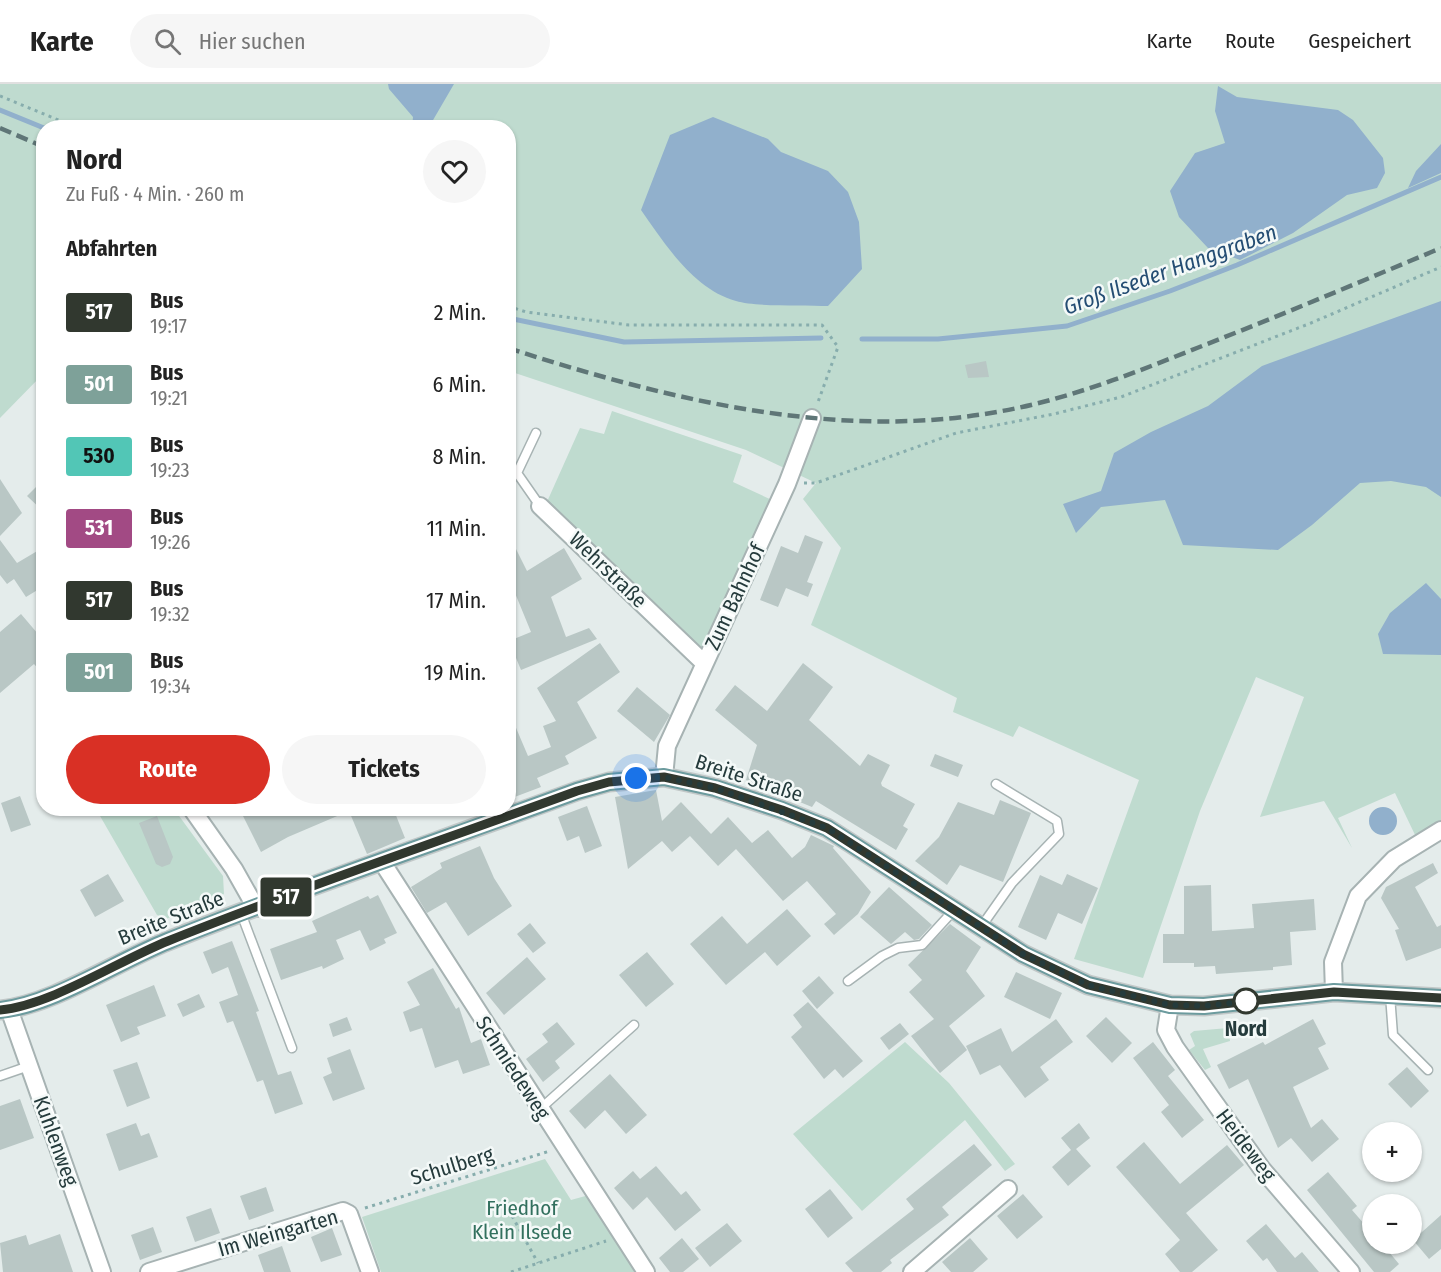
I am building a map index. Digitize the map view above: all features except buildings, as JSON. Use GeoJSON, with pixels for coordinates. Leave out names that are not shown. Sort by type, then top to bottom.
{"type":"FeatureCollection","features":[{"type":"Feature","properties":{"kind":"main road","name":"Breite Straße"},"geometry":{"type":"LineString","coordinates":[[516,813],[609,782],[664,777],[715,788],[827,828],[1023,954],[1088,985],[1170,1005],[1204,1006],[1334,992],[1441,998]]}},
{"type":"Feature","properties":{"kind":"main road","name":"Breite Straße"},"geometry":{"type":"LineString","coordinates":[[5,1010],[57,992],[165,942],[508,816]]}},
{"type":"Feature","properties":{"kind":"street","name":"Zum Bahnhof"},"geometry":{"type":"LineString","coordinates":[[664,777],[667,746],[787,483],[812,418]]}},
{"type":"Feature","properties":{"kind":"street","name":"Wehrstraße"},"geometry":{"type":"LineString","coordinates":[[540,506],[704,663]]}},
{"type":"Feature","properties":{"kind":"street"},"geometry":{"type":"LineString","coordinates":[[197,816],[234,869],[249,910]]}},
{"type":"Feature","properties":{"kind":"street"},"geometry":{"type":"LineString","coordinates":[[1334,992],[1333,962],[1358,896],[1394,860],[1441,830]]}},
{"type":"Feature","properties":{"kind":"street","name":"Schmiedeweg"},"geometry":{"type":"LineString","coordinates":[[382,862],[646,1272]]}},
{"type":"Feature","properties":{"kind":"street","name":"Heideweg"},"geometry":{"type":"LineString","coordinates":[[1170,1005],[1166,1030],[1175,1047],[1262,1169],[1351,1272]]}},
{"type":"Feature","properties":{"kind":"street","name":"Kuhlenweg"},"geometry":{"type":"LineString","coordinates":[[5,1010],[29,1066],[102,1272]]}},
{"type":"Feature","properties":{"kind":"street"},"geometry":{"type":"LineString","coordinates":[[912,1272],[1008,1189]]}},
{"type":"Feature","properties":{"kind":"street","name":"Im Weingarten"},"geometry":{"type":"LineString","coordinates":[[148,1272],[343,1210],[349,1214],[370,1272]]}},
{"type":"Feature","properties":{"kind":"lane","name":"Wehrstraße"},"geometry":{"type":"LineString","coordinates":[[516,470],[536,433]]}},
{"type":"Feature","properties":{"kind":"lane","name":"Wehrstraße"},"geometry":{"type":"LineString","coordinates":[[516,478],[540,506]]}},
{"type":"Feature","properties":{"kind":"lane"},"geometry":{"type":"LineString","coordinates":[[981,927],[1012,884],[1059,834],[1057,821],[996,784]]}},
{"type":"Feature","properties":{"kind":"lane"},"geometry":{"type":"LineString","coordinates":[[249,910],[292,1048]]}},
{"type":"Feature","properties":{"kind":"lane"},"geometry":{"type":"LineString","coordinates":[[849,981],[882,956],[898,948],[922,945],[954,910]]}},
{"type":"Feature","properties":{"kind":"lane"},"geometry":{"type":"LineString","coordinates":[[1390,996],[1393,1035],[1428,1070]]}},
{"type":"Feature","properties":{"kind":"lane"},"geometry":{"type":"LineString","coordinates":[[539,1109],[634,1025]]}},
{"type":"Feature","properties":{"kind":"lane"},"geometry":{"type":"LineString","coordinates":[[0,1076],[29,1066]]}},
{"type":"Feature","properties":{"kind":"path"},"geometry":{"type":"LineString","coordinates":[[0,96],[58,120]]}},
{"type":"Feature","properties":{"kind":"path"},"geometry":{"type":"LineString","coordinates":[[787,483],[816,483],[956,433],[1053,414],[1121,397],[1311,323],[1441,267]]}},
{"type":"Feature","properties":{"kind":"path"},"geometry":{"type":"LineString","coordinates":[[516,309],[526,312],[629,325],[822,325],[838,347],[812,418]]}},
{"type":"Feature","properties":{"kind":"path","name":"Schulberg"},"geometry":{"type":"LineString","coordinates":[[349,1214],[564,1147]]}},
{"type":"Feature","properties":{"kind":"path"},"geometry":{"type":"LineString","coordinates":[[512,1216],[538,1263]]}},
{"type":"Feature","properties":{"kind":"path"},"geometry":{"type":"LineString","coordinates":[[511,1272],[622,1235]]}},
{"type":"Feature","properties":{"kind":"green space"},"geometry":{"type":"Polygon","coordinates":[[[0,84],[1441,84],[1441,820],[1416,837],[1395,793],[1338,818],[1352,848],[1324,801],[1260,817],[1304,697],[1256,677],[1200,811],[1143,978],[1074,959],[1139,780],[1019,726],[1013,737],[953,712],[957,698],[811,625],[841,548],[803,499],[816,483],[746,450],[516,373],[516,120],[36,120],[36,381],[0,418],[0,84]]]}},
{"type":"Feature","properties":{"kind":"green space"},"geometry":{"type":"Polygon","coordinates":[[[612,411],[742,455],[733,482],[772,500],[703,649],[546,504],[580,428],[604,434],[612,411]]]}},
{"type":"Feature","properties":{"kind":"green space"},"geometry":{"type":"Polygon","coordinates":[[[100,816],[179,816],[223,876],[224,894],[166,919],[157,915],[100,816]]]}},
{"type":"Feature","properties":{"kind":"green space"},"geometry":{"type":"Polygon","coordinates":[[[1228,1028],[1230,1041],[1203,1049],[1211,1067],[1205,1070],[1189,1050],[1195,1046],[1190,1034],[1194,1031],[1228,1028]]]}},
{"type":"Feature","properties":{"kind":"green space"},"geometry":{"type":"Polygon","coordinates":[[[905,1042],[949,1083],[1015,1164],[1005,1171],[965,1120],[862,1211],[793,1134],[905,1042]]]}},
{"type":"Feature","properties":{"kind":"green space","name":"Friedhof Klein Ilsede"},"geometry":{"type":"Polygon","coordinates":[[[545,1159],[571,1200],[589,1195],[638,1272],[381,1272],[362,1217],[545,1159]]]}},
{"type":"Feature","properties":{"kind":"water"},"geometry":{"type":"Polygon","coordinates":[[[388,84],[454,84],[433,120],[413,120],[413,117],[389,89],[388,84]]]}},
{"type":"Feature","properties":{"kind":"water"},"geometry":{"type":"Polygon","coordinates":[[[1218,86],[1237,97],[1338,110],[1353,120],[1383,158],[1385,173],[1377,188],[1347,195],[1293,233],[1240,260],[1208,248],[1179,217],[1170,191],[1195,153],[1225,143],[1215,111],[1218,86]]]}},
{"type":"Feature","properties":{"kind":"water"},"geometry":{"type":"Polygon","coordinates":[[[713,117],[768,139],[781,152],[828,171],[848,192],[859,222],[862,269],[828,306],[744,303],[721,295],[693,276],[681,264],[641,210],[670,135],[713,117]]]}},
{"type":"Feature","properties":{"kind":"water"},"geometry":{"type":"Polygon","coordinates":[[[1441,144],[1441,173],[1408,188],[1416,171],[1441,144]]]}},
{"type":"Feature","properties":{"kind":"water"},"geometry":{"type":"Polygon","coordinates":[[[1441,301],[1441,497],[1426,487],[1391,481],[1360,483],[1312,525],[1278,550],[1183,545],[1165,500],[1101,507],[1076,533],[1063,504],[1101,491],[1114,453],[1151,432],[1208,406],[1262,366],[1441,301]]]}},
{"type":"Feature","properties":{"kind":"water"},"geometry":{"type":"Polygon","coordinates":[[[1426,583],[1441,599],[1441,655],[1383,654],[1378,634],[1390,613],[1426,583]]]}},
{"type":"Feature","properties":{"kind":"water"},"geometry":{"type":"Polygon","coordinates":[[[1383,807],[1393,811],[1397,821],[1393,831],[1383,835],[1373,831],[1369,821],[1373,811],[1383,807]]]}},
{"type":"Feature","properties":{"kind":"waterway","name":"Groß Ilseder Hanggraben"},"geometry":{"type":"LineString","coordinates":[[0,110],[36,125]]}},
{"type":"Feature","properties":{"kind":"waterway","name":"Groß Ilseder Hanggraben"},"geometry":{"type":"LineString","coordinates":[[862,339],[938,339],[1067,326],[1170,291],[1237,265],[1441,177]]}},
{"type":"Feature","properties":{"kind":"waterway","name":"Groß Ilseder Hanggraben"},"geometry":{"type":"LineString","coordinates":[[516,320],[624,342],[821,338]]}},
{"type":"Feature","properties":{"kind":"railway"},"geometry":{"type":"LineString","coordinates":[[0,128],[36,144]]}},
{"type":"Feature","properties":{"kind":"railway"},"geometry":{"type":"LineString","coordinates":[[516,351],[629,384],[690,399],[752,410],[815,418],[877,421],[940,419],[1027,406],[1101,384],[1258,324],[1441,248]]}},
{"type":"Feature","properties":{"kind":"bus line","name":"517"},"geometry":{"type":"LineString","coordinates":[[516,813],[609,782],[664,777],[687,780],[782,810],[827,828],[1023,954],[1088,985],[1170,1005],[1204,1006],[1334,992],[1441,998]]}},
{"type":"Feature","properties":{"kind":"bus line","name":"517"},"geometry":{"type":"LineString","coordinates":[[0,1010],[57,992],[165,942],[508,816]]}},
{"type":"Feature","properties":{"kind":"place","name":"Nord"},"geometry":{"type":"Point","coordinates":[1246,1001]}},
{"type":"Feature","properties":{"kind":"route"},"geometry":{"type":"LineString","coordinates":[[636,778],[664,777],[687,780],[782,810],[827,828],[1023,954],[1088,985],[1170,1005],[1204,1006],[1250,1001],[1246,1001]]}}]}
